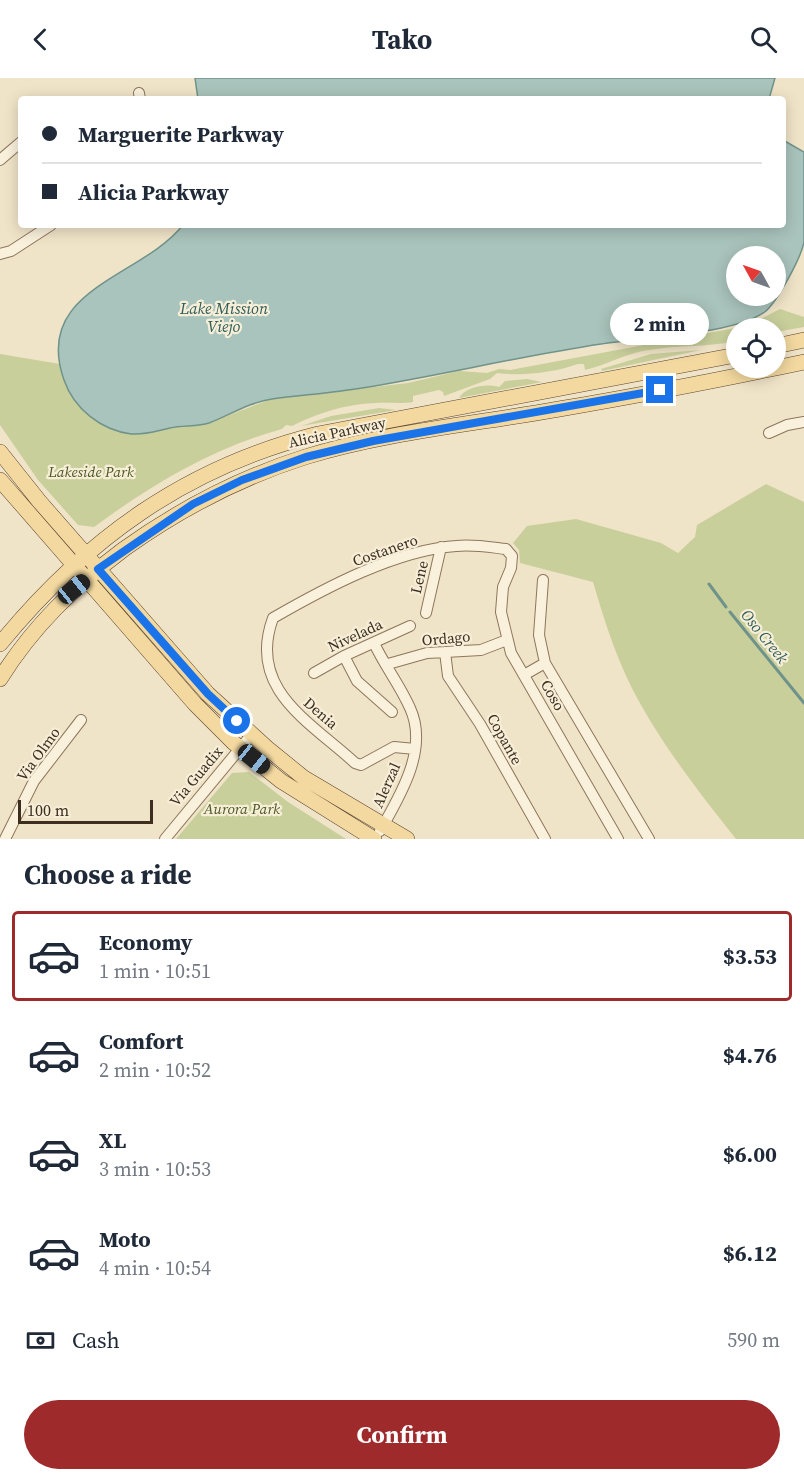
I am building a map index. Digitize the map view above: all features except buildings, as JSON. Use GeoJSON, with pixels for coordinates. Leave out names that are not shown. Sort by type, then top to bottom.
{"type":"FeatureCollection","features":[{"type":"Feature","properties":{"kind":"main road"},"geometry":{"type":"LineString","coordinates":[[786,344],[804,340]]}},
{"type":"Feature","properties":{"kind":"main road","name":"Alicia Parkway"},"geometry":{"type":"LineString","coordinates":[[0,644],[44,592],[123,524],[179,488],[240,459],[288,442],[726,357]]}},
{"type":"Feature","properties":{"kind":"main road","name":"Alicia Parkway"},"geometry":{"type":"LineString","coordinates":[[0,679],[37,627],[85,579],[193,504],[242,480],[306,457],[373,441],[580,406],[804,362]]}},
{"type":"Feature","properties":{"kind":"main road"},"geometry":{"type":"LineString","coordinates":[[0,452],[98,569],[208,694],[304,778],[378,835]]}},
{"type":"Feature","properties":{"kind":"main road"},"geometry":{"type":"LineString","coordinates":[[0,480],[195,704],[240,747],[281,781],[378,835],[406,839]]}},
{"type":"Feature","properties":{"kind":"street"},"geometry":{"type":"LineString","coordinates":[[0,160],[18,144]]}},
{"type":"Feature","properties":{"kind":"street"},"geometry":{"type":"LineString","coordinates":[[0,254],[11,251],[46,228]]}},
{"type":"Feature","properties":{"kind":"street"},"geometry":{"type":"LineString","coordinates":[[769,433],[787,425],[804,422]]}},
{"type":"Feature","properties":{"kind":"street","name":"Costanero"},"geometry":{"type":"LineString","coordinates":[[273,618],[330,585],[441,547],[469,545],[506,549],[512,556]]}},
{"type":"Feature","properties":{"kind":"street","name":"Lene"},"geometry":{"type":"LineString","coordinates":[[426,613],[441,547]]}},
{"type":"Feature","properties":{"kind":"street","name":"Coso"},"geometry":{"type":"LineString","coordinates":[[512,556],[511,568],[503,586],[501,612],[511,653],[618,839]]}},
{"type":"Feature","properties":{"kind":"street","name":"Coso"},"geometry":{"type":"LineString","coordinates":[[543,579],[539,635],[545,663],[649,839]]}},
{"type":"Feature","properties":{"kind":"street","name":"Denia"},"geometry":{"type":"LineString","coordinates":[[273,618],[267,634],[266,653],[270,678],[288,704],[355,763],[361,765],[394,747],[415,749]]}},
{"type":"Feature","properties":{"kind":"street","name":"Nivelada"},"geometry":{"type":"LineString","coordinates":[[314,673],[344,656],[410,626]]}},
{"type":"Feature","properties":{"kind":"street","name":"Ordago"},"geometry":{"type":"LineString","coordinates":[[388,664],[408,657],[481,650],[507,640]]}},
{"type":"Feature","properties":{"kind":"street","name":"Alerzal"},"geometry":{"type":"LineString","coordinates":[[374,642],[411,709],[415,749],[408,777],[378,835]]}},
{"type":"Feature","properties":{"kind":"street","name":"Copante"},"geometry":{"type":"LineString","coordinates":[[445,652],[448,676],[480,724],[545,839]]}},
{"type":"Feature","properties":{"kind":"street"},"geometry":{"type":"LineString","coordinates":[[344,656],[357,681],[392,712]]}},
{"type":"Feature","properties":{"kind":"street"},"geometry":{"type":"LineString","coordinates":[[524,675],[545,663]]}},
{"type":"Feature","properties":{"kind":"street","name":"Via Olmo"},"geometry":{"type":"LineString","coordinates":[[5,839],[34,781],[81,720]]}},
{"type":"Feature","properties":{"kind":"street","name":"Via Guadix"},"geometry":{"type":"LineString","coordinates":[[165,839],[252,734]]}},
{"type":"Feature","properties":{"kind":"green space"},"geometry":{"type":"Polygon","coordinates":[[[780,309],[804,317],[804,327],[786,330],[786,318],[762,318],[780,309]]]}},
{"type":"Feature","properties":{"kind":"green space","name":"Lakeside Park"},"geometry":{"type":"Polygon","coordinates":[[[726,330],[726,342],[641,352],[585,370],[584,364],[578,364],[538,373],[497,373],[490,379],[444,396],[439,390],[413,396],[413,402],[353,405],[332,410],[292,426],[286,425],[282,429],[207,457],[160,483],[94,527],[78,525],[38,480],[0,425],[0,354],[60,364],[69,391],[82,409],[98,422],[122,432],[206,424],[271,399],[408,383],[459,371],[487,373],[499,369],[510,370],[726,330]]]}},
{"type":"Feature","properties":{"kind":"green space"},"geometry":{"type":"Polygon","coordinates":[[[701,350],[602,371],[601,369],[651,354],[701,350]]]}},
{"type":"Feature","properties":{"kind":"green space"},"geometry":{"type":"Polygon","coordinates":[[[527,379],[542,382],[459,398],[466,391],[476,387],[488,385],[499,387],[505,381],[527,379]]]}},
{"type":"Feature","properties":{"kind":"green space"},"geometry":{"type":"Polygon","coordinates":[[[379,408],[396,410],[301,426],[331,416],[379,408]]]}},
{"type":"Feature","properties":{"kind":"green space"},"geometry":{"type":"Polygon","coordinates":[[[766,484],[804,502],[804,839],[736,839],[651,723],[619,660],[593,582],[520,563],[519,550],[513,543],[527,526],[576,519],[661,543],[678,553],[695,537],[697,525],[766,484]]]}},
{"type":"Feature","properties":{"kind":"green space","name":"Aurora Park"},"geometry":{"type":"Polygon","coordinates":[[[249,772],[288,802],[346,839],[176,839],[232,773],[249,772]]]}},
{"type":"Feature","properties":{"kind":"water"},"geometry":{"type":"Polygon","coordinates":[[[195,78],[775,78],[770,96],[198,96],[195,78]]]}},
{"type":"Feature","properties":{"kind":"water","name":"Lake Mission Viejo"},"geometry":{"type":"Polygon","coordinates":[[[786,142],[804,152],[804,242],[786,283],[786,246],[726,246],[726,306],[771,306],[754,318],[726,318],[726,327],[711,330],[601,344],[362,388],[272,399],[204,424],[131,434],[99,423],[74,400],[64,380],[58,349],[63,325],[77,305],[96,288],[165,243],[180,228],[786,228],[786,142]]]}},
{"type":"Feature","properties":{"kind":"waterway","name":"Oso Creek"},"geometry":{"type":"LineString","coordinates":[[709,584],[726,607]]}},
{"type":"Feature","properties":{"kind":"waterway","name":"Oso Creek"},"geometry":{"type":"LineString","coordinates":[[730,612],[804,703]]}},
{"type":"Feature","properties":{"kind":"route"},"geometry":{"type":"LineString","coordinates":[[237,721],[208,694],[98,569],[144,535],[193,504],[242,480],[306,457],[373,441],[660,390]]}}]}
